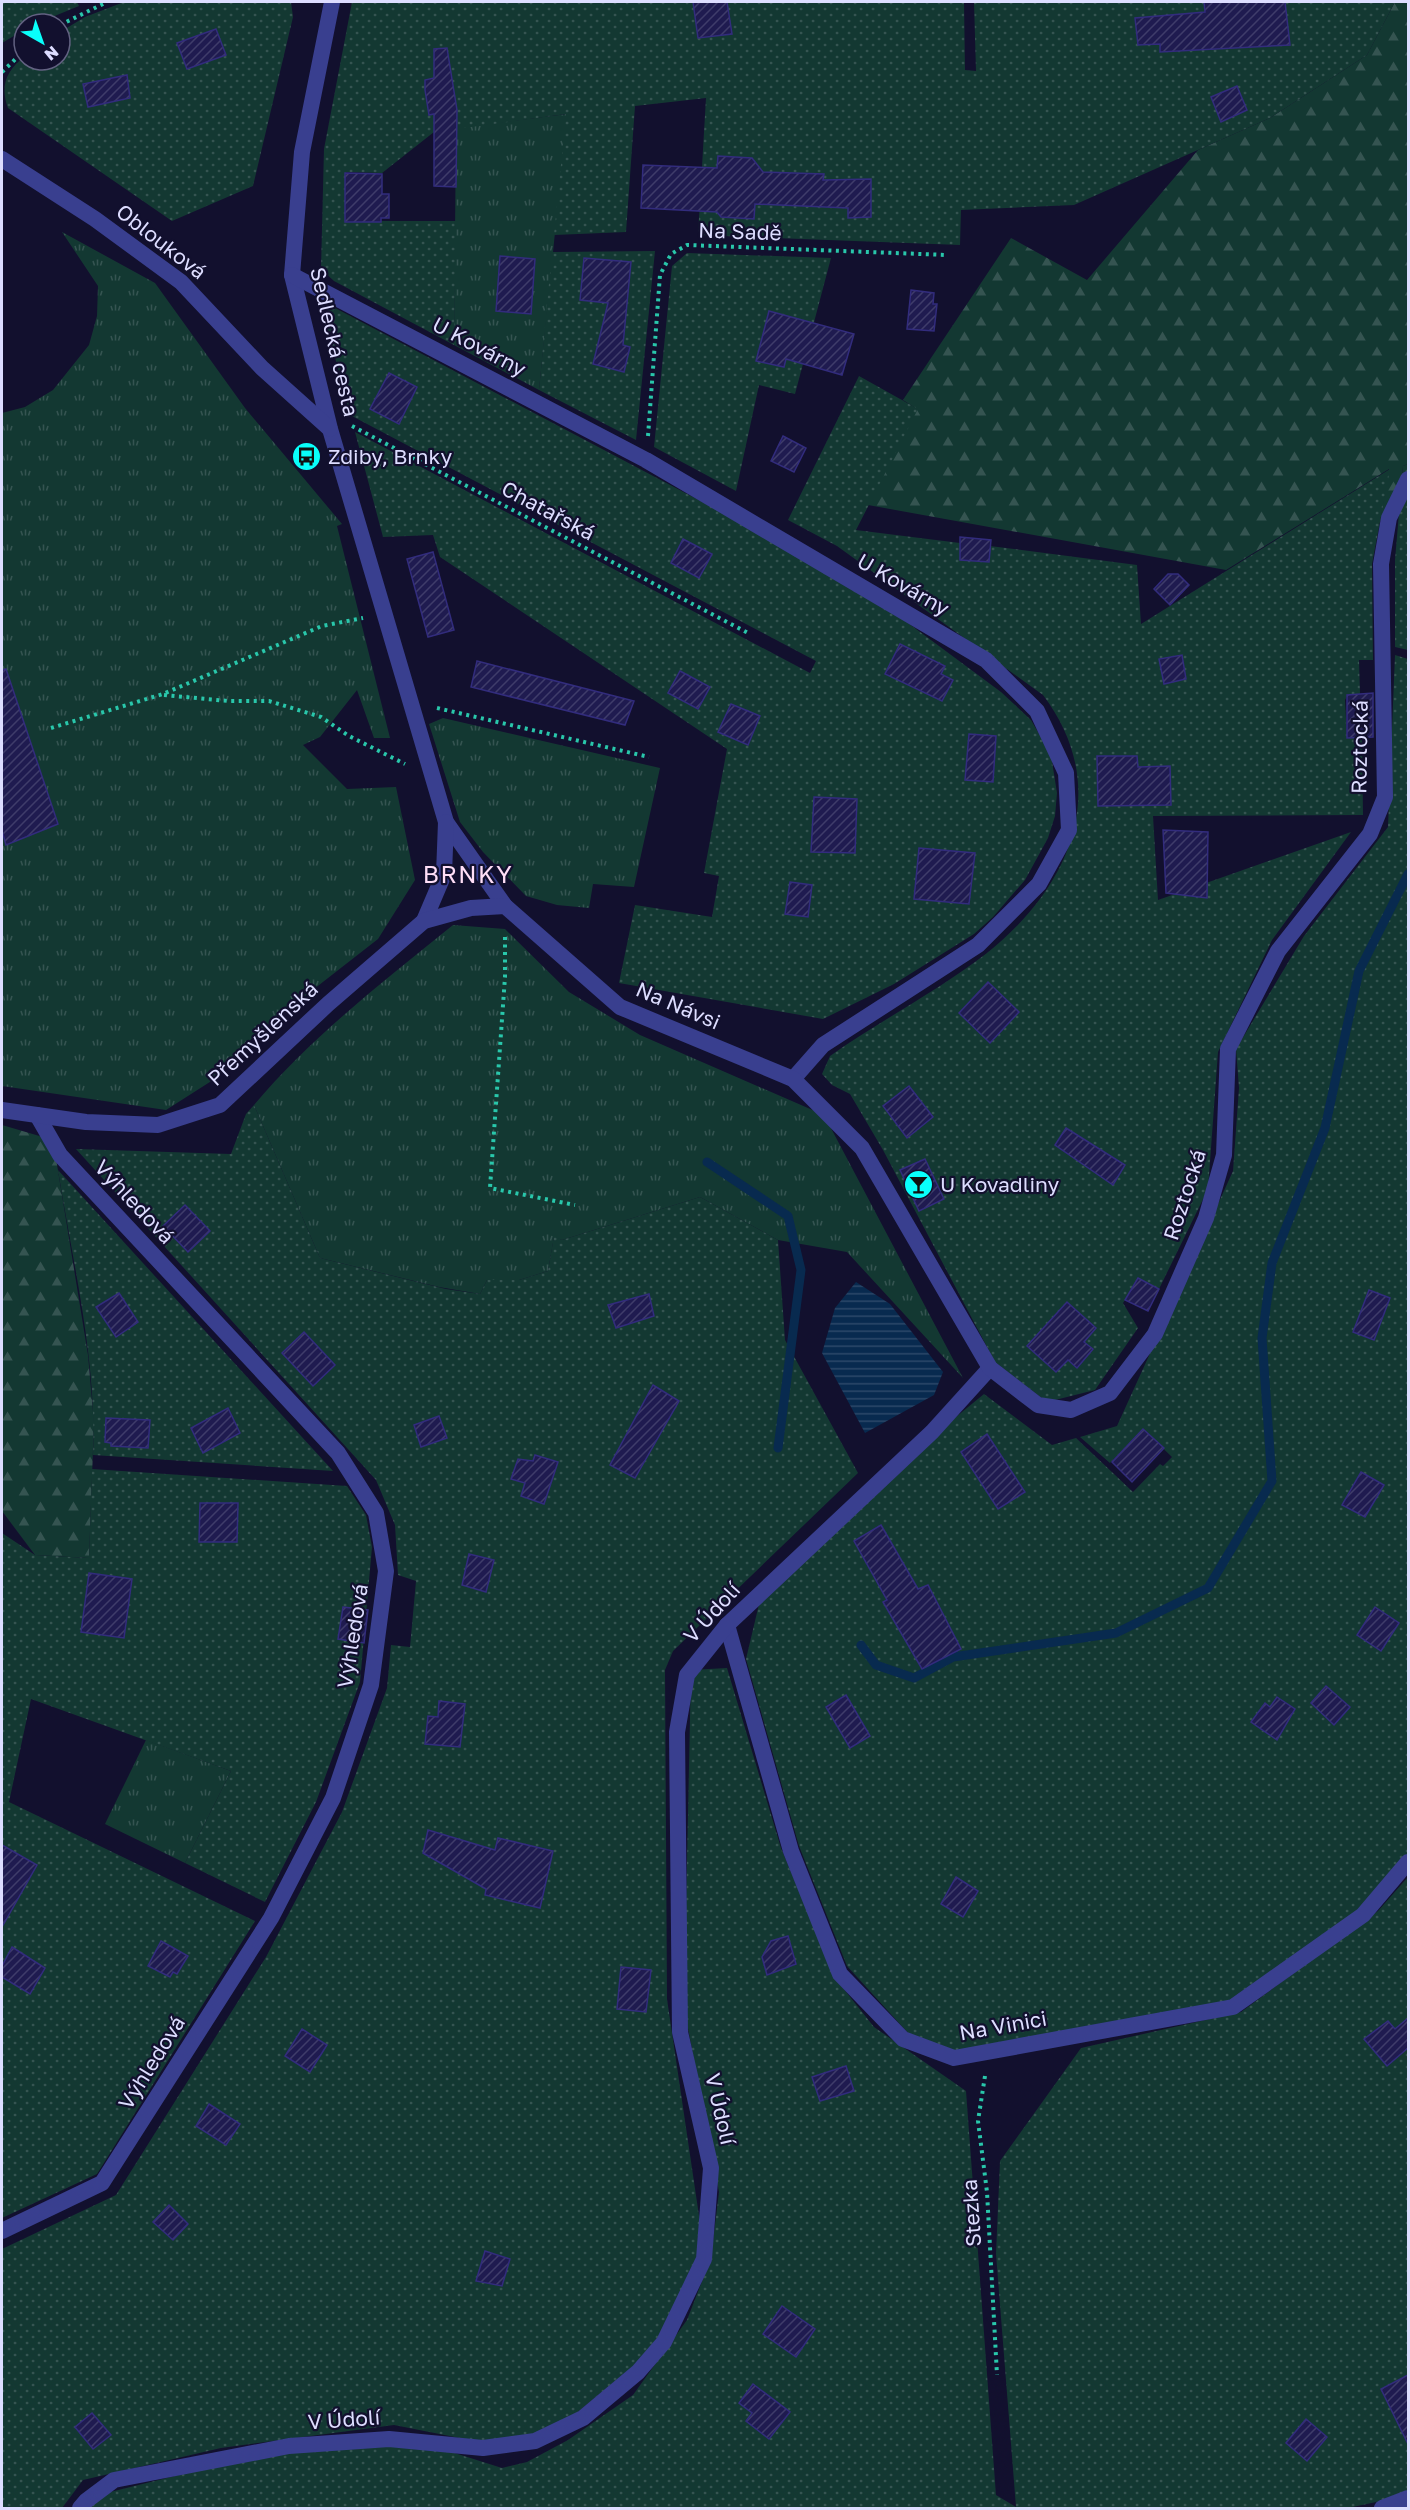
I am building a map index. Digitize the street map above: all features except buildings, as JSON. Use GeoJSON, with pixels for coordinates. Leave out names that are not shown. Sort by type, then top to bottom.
{"type":"FeatureCollection","features":[{"type":"Feature","properties":{"kind":"street","name":"Sedlecká cesta"},"geometry":{"type":"LineString","coordinates":[[332,2],[302,152],[292,275],[330,429],[446,822]]}},
{"type":"Feature","properties":{"kind":"street","name":"Oblouková"},"geometry":{"type":"LineString","coordinates":[[2,159],[95,219],[181,282],[262,368],[330,429]]}},
{"type":"Feature","properties":{"kind":"street","name":"U Kovárny"},"geometry":{"type":"LineString","coordinates":[[292,275],[646,460],[986,660],[1037,711],[1066,773],[1069,830],[1039,884],[978,945],[823,1045],[793,1079]]}},
{"type":"Feature","properties":{"kind":"street","name":"Roztocká"},"geometry":{"type":"LineString","coordinates":[[793,1079],[862,1148],[990,1368],[1038,1405],[1071,1410],[1110,1393],[1155,1334],[1206,1218],[1224,1155],[1228,1049],[1278,951],[1370,834],[1385,797],[1381,564],[1389,518],[1408,479]]}},
{"type":"Feature","properties":{"kind":"street","name":"Na Návsi"},"geometry":{"type":"LineString","coordinates":[[446,822],[505,906],[620,1006],[793,1079]]}},
{"type":"Feature","properties":{"kind":"street"},"geometry":{"type":"LineString","coordinates":[[424,921],[444,874],[446,822]]}},
{"type":"Feature","properties":{"kind":"street"},"geometry":{"type":"LineString","coordinates":[[424,921],[471,908],[505,906]]}},
{"type":"Feature","properties":{"kind":"street","name":"Přemyšlenská"},"geometry":{"type":"LineString","coordinates":[[2,1110],[86,1122],[158,1125],[220,1105],[328,1004],[424,921]]}},
{"type":"Feature","properties":{"kind":"street","name":"Výhledová"},"geometry":{"type":"LineString","coordinates":[[2,2230],[102,2183],[271,1918],[333,1798],[372,1685],[386,1571],[376,1513],[338,1453],[60,1155],[37,1115]]}},
{"type":"Feature","properties":{"kind":"street","name":"V Údolí"},"geometry":{"type":"LineString","coordinates":[[80,2508],[114,2480],[289,2446],[389,2439],[483,2448],[535,2441],[583,2418],[638,2372],[664,2342],[704,2259],[711,2168],[680,2032],[677,1732],[687,1676],[727,1625],[932,1432],[990,1368]]}},
{"type":"Feature","properties":{"kind":"street","name":"Na Vinici"},"geometry":{"type":"LineString","coordinates":[[727,1625],[791,1851],[840,1974],[903,2039],[954,2058],[1233,2007],[1363,1915],[1408,1862]]}},
{"type":"Feature","properties":{"kind":"street"},"geometry":{"type":"LineString","coordinates":[[1382,2508],[1408,2499]]}},
{"type":"Feature","properties":{"kind":"path"},"geometry":{"type":"LineString","coordinates":[[72,19],[107,2]]}},
{"type":"Feature","properties":{"kind":"path","name":"Na Sadě"},"geometry":{"type":"LineString","coordinates":[[646,460],[660,275],[672,255],[687,245],[948,255]]}},
{"type":"Feature","properties":{"kind":"path","name":"Chatařská"},"geometry":{"type":"LineString","coordinates":[[330,429],[354,426],[750,634]]}},
{"type":"Feature","properties":{"kind":"path"},"geometry":{"type":"LineString","coordinates":[[51,728],[163,694],[322,626],[384,614]]}},
{"type":"Feature","properties":{"kind":"path"},"geometry":{"type":"LineString","coordinates":[[163,694],[228,701],[269,701],[290,707],[321,717],[349,736],[432,778]]}},
{"type":"Feature","properties":{"kind":"path"},"geometry":{"type":"LineString","coordinates":[[410,702],[649,757]]}},
{"type":"Feature","properties":{"kind":"path"},"geometry":{"type":"LineString","coordinates":[[505,906],[505,977],[490,1188],[575,1205]]}},
{"type":"Feature","properties":{"kind":"path","name":"Stezka"},"geometry":{"type":"LineString","coordinates":[[994,2050],[984,2080],[978,2121],[987,2192],[997,2375]]}},
{"type":"Feature","properties":{"kind":"green space"},"geometry":{"type":"Polygon","coordinates":[[[2,2],[77,2],[79,6],[64,12],[12,12],[12,37],[2,43],[2,2]]]}},
{"type":"Feature","properties":{"kind":"green space"},"geometry":{"type":"Polygon","coordinates":[[[124,2],[291,2],[293,17],[253,186],[172,221],[8,108],[5,86],[12,69],[12,72],[72,72],[72,25],[85,17],[124,2]]]}},
{"type":"Feature","properties":{"kind":"green space"},"geometry":{"type":"Polygon","coordinates":[[[352,2],[964,2],[965,70],[976,71],[974,2],[1395,2],[1367,55],[1270,118],[1074,205],[961,210],[960,245],[698,235],[706,98],[635,106],[626,232],[554,235],[566,114],[434,132],[382,173],[346,172],[345,221],[456,221],[454,345],[334,281],[321,269],[324,149],[352,2]]]}},
{"type":"Feature","properties":{"kind":"green space"},"geometry":{"type":"Polygon","coordinates":[[[1395,2],[1408,2],[1408,464],[1403,466],[1399,514],[1380,521],[1389,469],[1226,570],[868,505],[917,409],[903,400],[1011,238],[1087,280],[1198,150],[1270,118],[1367,55],[1395,2]]]}},
{"type":"Feature","properties":{"kind":"green space"},"geometry":{"type":"Polygon","coordinates":[[[567,114],[539,390],[454,345],[456,128],[567,114]]]}},
{"type":"Feature","properties":{"kind":"green space"},"geometry":{"type":"Polygon","coordinates":[[[62,232],[155,283],[245,408],[342,524],[337,526],[390,738],[374,738],[357,690],[320,737],[303,745],[347,789],[396,787],[415,880],[378,939],[255,1035],[213,1080],[166,1110],[2,1086],[2,413],[25,407],[53,390],[89,345],[97,316],[98,286],[62,232]]]}},
{"type":"Feature","properties":{"kind":"green space"},"geometry":{"type":"Polygon","coordinates":[[[655,251],[636,440],[539,390],[552,252],[655,251]]]}},
{"type":"Feature","properties":{"kind":"green space"},"geometry":{"type":"Polygon","coordinates":[[[687,253],[831,258],[795,394],[759,385],[736,491],[654,447],[672,266],[687,253]]]}},
{"type":"Feature","properties":{"kind":"green space"},"geometry":{"type":"Polygon","coordinates":[[[320,300],[850,580],[1001,692],[1031,720],[1051,755],[1057,793],[1055,816],[1048,838],[1025,880],[993,917],[974,934],[894,984],[823,1019],[619,983],[635,905],[712,917],[719,876],[704,873],[727,749],[440,557],[433,535],[383,537],[355,432],[810,673],[816,661],[350,415],[320,300]]]}},
{"type":"Feature","properties":{"kind":"green space"},"geometry":{"type":"Polygon","coordinates":[[[859,376],[918,409],[856,530],[960,543],[960,560],[989,562],[990,546],[1137,565],[1141,624],[1390,469],[1372,564],[1373,660],[1359,660],[1360,694],[1347,695],[1345,700],[1347,738],[1362,738],[1363,815],[1153,816],[1158,900],[1351,832],[1272,940],[1218,1052],[1208,1189],[1159,1289],[1138,1278],[1123,1303],[1138,1328],[1095,1390],[1047,1402],[995,1362],[883,1150],[850,1094],[832,1085],[822,1074],[830,1056],[968,967],[1016,926],[1041,898],[1060,866],[1073,834],[1078,800],[1076,765],[1064,730],[1043,695],[837,546],[788,520],[859,376]]]}},
{"type":"Feature","properties":{"kind":"green space"},"geometry":{"type":"Polygon","coordinates":[[[1408,464],[1408,650],[1395,647],[1395,560],[1403,466],[1408,464]]]}},
{"type":"Feature","properties":{"kind":"green space"},"geometry":{"type":"Polygon","coordinates":[[[1395,655],[1408,659],[1408,1856],[1353,1926],[1229,2002],[954,2053],[909,2034],[847,1966],[799,1846],[746,1659],[760,1600],[912,1453],[984,1394],[1052,1445],[1076,1438],[1133,1492],[1160,1464],[1163,1466],[1172,1457],[1143,1429],[1110,1463],[1080,1437],[1117,1426],[1233,1171],[1239,1088],[1236,1049],[1304,936],[1388,827],[1395,655]]]}},
{"type":"Feature","properties":{"kind":"green space"},"geometry":{"type":"Polygon","coordinates":[[[443,718],[660,768],[634,887],[593,884],[589,908],[557,905],[526,896],[483,852],[460,822],[429,724],[443,718]]]}},
{"type":"Feature","properties":{"kind":"green space"},"geometry":{"type":"Polygon","coordinates":[[[453,925],[505,929],[569,992],[640,1035],[824,1115],[963,1378],[847,1252],[778,1240],[700,1197],[562,1240],[554,1237],[548,1271],[519,1280],[487,1280],[480,1294],[439,1287],[320,1258],[254,1105],[299,1056],[324,1033],[453,925]]]}},
{"type":"Feature","properties":{"kind":"green space"},"geometry":{"type":"Polygon","coordinates":[[[254,1105],[320,1258],[446,1289],[480,1294],[487,1280],[519,1280],[548,1271],[554,1236],[562,1240],[700,1197],[778,1240],[785,1340],[858,1473],[673,1651],[665,1670],[667,1999],[702,2236],[699,2257],[653,2350],[562,2425],[505,2447],[394,2425],[221,2448],[83,2480],[62,2508],[2,2508],[2,2249],[116,2195],[266,1957],[342,1812],[387,1688],[391,1645],[410,1647],[416,1581],[398,1575],[395,1525],[376,1480],[76,1149],[231,1154],[246,1114],[254,1105]]]}},
{"type":"Feature","properties":{"kind":"green space"},"geometry":{"type":"Polygon","coordinates":[[[2,1125],[53,1140],[88,1355],[94,1423],[89,1558],[35,1555],[2,1511],[2,1125]]]}},
{"type":"Feature","properties":{"kind":"green space"},"geometry":{"type":"Polygon","coordinates":[[[58,1170],[333,1471],[93,1455],[88,1348],[58,1170]]]}},
{"type":"Feature","properties":{"kind":"green space"},"geometry":{"type":"Polygon","coordinates":[[[92,1469],[347,1486],[366,1515],[372,1547],[360,1682],[316,1802],[265,1902],[185,1863],[231,1771],[31,1699],[9,1802],[255,1921],[97,2174],[2,2218],[2,1533],[35,1555],[89,1558],[92,1469]]]}},
{"type":"Feature","properties":{"kind":"green space"},"geometry":{"type":"Polygon","coordinates":[[[727,1668],[781,1848],[835,1978],[874,2027],[966,2091],[996,2495],[1016,2507],[996,2254],[1000,2161],[1081,2048],[1241,2012],[1378,1911],[1408,1877],[1408,2491],[1395,2498],[1348,2508],[86,2508],[94,2496],[199,2470],[291,2452],[426,2444],[502,2468],[527,2462],[568,2440],[633,2395],[687,2320],[711,2258],[719,2192],[684,2007],[691,1670],[727,1668]]]}},
{"type":"Feature","properties":{"kind":"green space"},"geometry":{"type":"Polygon","coordinates":[[[146,1740],[231,1771],[185,1863],[105,1824],[146,1740]]]}},
{"type":"Feature","properties":{"kind":"water"},"geometry":{"type":"Polygon","coordinates":[[[856,1282],[890,1304],[943,1372],[934,1395],[865,1433],[822,1353],[835,1308],[856,1282]]]}},
{"type":"Feature","properties":{"kind":"waterway"},"geometry":{"type":"LineString","coordinates":[[861,1645],[876,1665],[914,1678],[953,1657],[1116,1633],[1208,1588],[1272,1481],[1262,1338],[1272,1263],[1325,1128],[1359,971],[1408,874]]}},
{"type":"Feature","properties":{"kind":"waterway"},"geometry":{"type":"LineString","coordinates":[[707,1162],[788,1216],[801,1270],[778,1448]]}},
{"type":"Feature","properties":{"kind":"place","name":"Zdiby, Brnky"},"geometry":{"type":"Point","coordinates":[307,457]}},
{"type":"Feature","properties":{"kind":"place","name":"U Kovadliny"},"geometry":{"type":"Point","coordinates":[919,1185]}},
{"type":"Feature","properties":{"kind":"district","name":"BRNKY"},"geometry":{"type":"Point","coordinates":[468,875]}}]}
